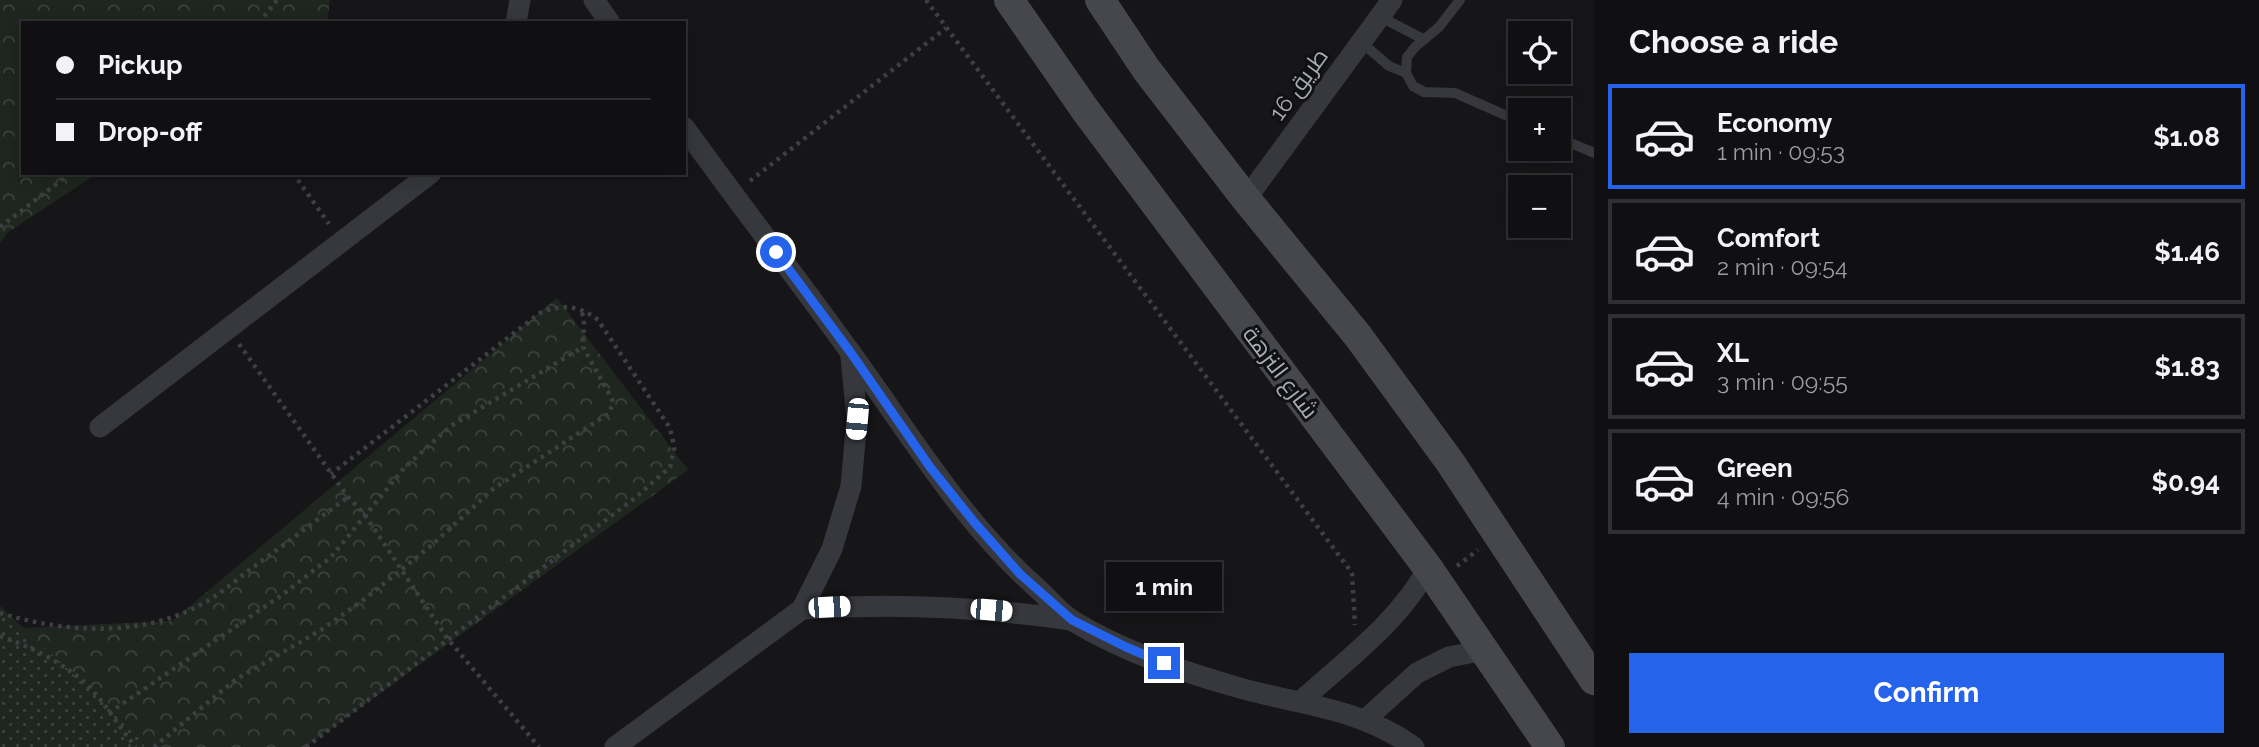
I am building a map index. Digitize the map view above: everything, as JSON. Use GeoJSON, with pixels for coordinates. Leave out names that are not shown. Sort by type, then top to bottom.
{"type":"FeatureCollection","features":[{"type":"Feature","properties":{"kind":"main road","name":"شارع النزهة"},"geometry":{"type":"LineString","coordinates":[[1009,0],[1086,111],[1432,574],[1550,747]]}},
{"type":"Feature","properties":{"kind":"main road"},"geometry":{"type":"LineString","coordinates":[[1100,0],[1146,69],[1246,199],[1358,336],[1450,463],[1594,680]]}},
{"type":"Feature","properties":{"kind":"street"},"geometry":{"type":"LineString","coordinates":[[516,21],[520,0]]}},
{"type":"Feature","properties":{"kind":"street"},"geometry":{"type":"LineString","coordinates":[[594,0],[609,21]]}},
{"type":"Feature","properties":{"kind":"street","name":"طريق 16"},"geometry":{"type":"LineString","coordinates":[[1246,199],[1386,8]]}},
{"type":"Feature","properties":{"kind":"street"},"geometry":{"type":"LineString","coordinates":[[688,137],[851,353],[930,467],[1020,574],[1072,620],[1126,647],[1183,670],[1242,688],[1366,719],[1396,734],[1414,747]]}},
{"type":"Feature","properties":{"kind":"street"},"geometry":{"type":"LineString","coordinates":[[100,427],[428,175]]}},
{"type":"Feature","properties":{"kind":"street"},"geometry":{"type":"LineString","coordinates":[[615,747],[802,609],[832,549],[851,486],[857,419],[851,353]]}},
{"type":"Feature","properties":{"kind":"street"},"geometry":{"type":"LineString","coordinates":[[1301,701],[1399,612],[1432,574]]}},
{"type":"Feature","properties":{"kind":"street"},"geometry":{"type":"LineString","coordinates":[[802,609],[910,605],[1005,611],[1072,620]]}},
{"type":"Feature","properties":{"kind":"street"},"geometry":{"type":"LineString","coordinates":[[1366,719],[1417,673],[1449,657],[1484,650]]}},
{"type":"Feature","properties":{"kind":"lane"},"geometry":{"type":"LineString","coordinates":[[1460,0],[1439,27],[1423,39],[1408,57],[1406,73],[1413,86],[1424,92],[1455,93],[1508,115]]}},
{"type":"Feature","properties":{"kind":"lane"},"geometry":{"type":"LineString","coordinates":[[1386,8],[1423,39]]}},
{"type":"Feature","properties":{"kind":"lane"},"geometry":{"type":"LineString","coordinates":[[1361,41],[1389,66],[1406,73]]}},
{"type":"Feature","properties":{"kind":"lane"},"geometry":{"type":"LineString","coordinates":[[1571,143],[1594,153]]}},
{"type":"Feature","properties":{"kind":"path"},"geometry":{"type":"LineString","coordinates":[[261,21],[277,0]]}},
{"type":"Feature","properties":{"kind":"path"},"geometry":{"type":"LineString","coordinates":[[926,0],[1352,573],[1357,650]]}},
{"type":"Feature","properties":{"kind":"path"},"geometry":{"type":"LineString","coordinates":[[733,194],[946,28]]}},
{"type":"Feature","properties":{"kind":"path"},"geometry":{"type":"LineString","coordinates":[[0,227],[68,175]]}},
{"type":"Feature","properties":{"kind":"path"},"geometry":{"type":"LineString","coordinates":[[294,175],[342,242]]}},
{"type":"Feature","properties":{"kind":"path"},"geometry":{"type":"LineString","coordinates":[[306,747],[635,498],[670,467],[674,449],[668,425],[598,320],[581,309],[553,307],[540,313],[331,474]]}},
{"type":"Feature","properties":{"kind":"path"},"geometry":{"type":"LineString","coordinates":[[154,747],[235,680],[321,630],[402,570],[493,489],[608,414],[612,399],[583,347],[584,320],[581,309]]}},
{"type":"Feature","properties":{"kind":"path"},"geometry":{"type":"LineString","coordinates":[[228,328],[348,498],[365,515],[447,638],[539,747]]}},
{"type":"Feature","properties":{"kind":"path"},"geometry":{"type":"LineString","coordinates":[[109,713],[308,576],[331,557],[405,467],[452,426],[583,347]]}},
{"type":"Feature","properties":{"kind":"path"},"geometry":{"type":"LineString","coordinates":[[0,613],[70,628],[95,629],[120,629],[169,618],[205,603],[348,498]]}},
{"type":"Feature","properties":{"kind":"path"},"geometry":{"type":"LineString","coordinates":[[1432,574],[1498,535]]}},
{"type":"Feature","properties":{"kind":"path"},"geometry":{"type":"LineString","coordinates":[[0,636],[36,650],[89,687],[136,747]]}},
{"type":"Feature","properties":{"kind":"green space"},"geometry":{"type":"Polygon","coordinates":[[[0,0],[330,0],[327,21],[21,21],[21,175],[95,175],[7,233],[0,243],[0,0]]]}},
{"type":"Feature","properties":{"kind":"green space"},"geometry":{"type":"Polygon","coordinates":[[[557,298],[688,470],[306,747],[144,747],[143,738],[23,628],[172,621],[557,298]]]}},
{"type":"Feature","properties":{"kind":"green space"},"geometry":{"type":"Polygon","coordinates":[[[0,606],[143,738],[144,747],[0,747],[0,606]]]}},
{"type":"Feature","properties":{"kind":"route"},"geometry":{"type":"LineString","coordinates":[[776,252],[851,353],[930,467],[1020,574],[1072,620],[1164,663]]}}]}
